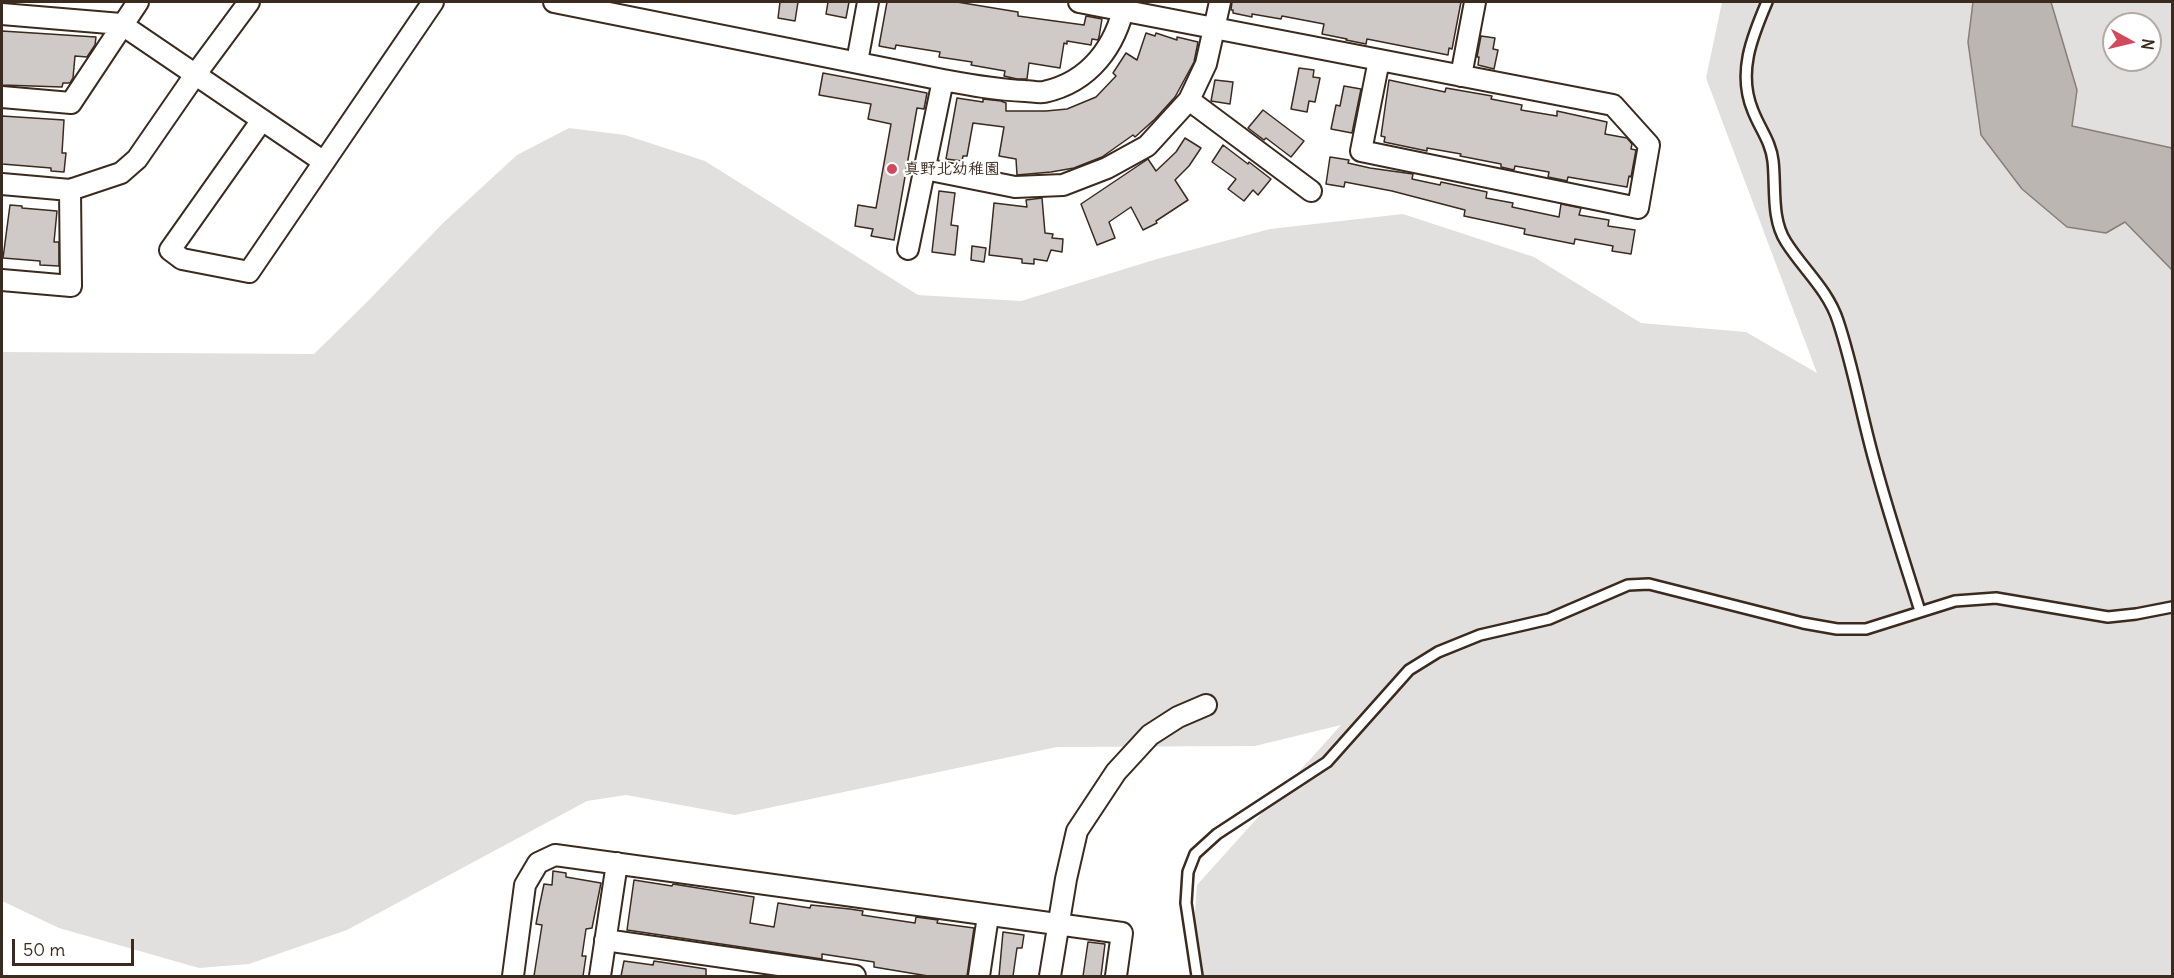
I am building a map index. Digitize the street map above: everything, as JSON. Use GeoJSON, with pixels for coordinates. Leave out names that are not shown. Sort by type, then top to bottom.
{"type":"FeatureCollection","features":[{"type":"Feature","properties":{"kind":"street"},"geometry":{"type":"LineString","coordinates":[[2,97],[70,103],[121,24],[138,2]]}},
{"type":"Feature","properties":{"kind":"street"},"geometry":{"type":"LineString","coordinates":[[2,184],[70,190],[121,173],[137,159],[249,2]]}},
{"type":"Feature","properties":{"kind":"street"},"geometry":{"type":"LineString","coordinates":[[262,120],[170,250],[182,260],[249,272],[433,2]]}},
{"type":"Feature","properties":{"kind":"street"},"geometry":{"type":"LineString","coordinates":[[554,2],[943,80],[1001,90],[1043,92],[1072,81],[1095,65],[1112,42],[1124,6]]}},
{"type":"Feature","properties":{"kind":"street"},"geometry":{"type":"LineString","coordinates":[[857,62],[868,2]]}},
{"type":"Feature","properties":{"kind":"street"},"geometry":{"type":"LineString","coordinates":[[1079,2],[1124,6],[1214,28],[1613,105],[1649,145],[1638,207],[1361,151],[1379,60]]}},
{"type":"Feature","properties":{"kind":"street"},"geometry":{"type":"LineString","coordinates":[[925,169],[1015,187],[1063,185],[1107,168],[1147,146],[1189,100],[1206,64],[1220,2]]}},
{"type":"Feature","properties":{"kind":"street"},"geometry":{"type":"LineString","coordinates":[[1461,76],[1475,2]]}},
{"type":"Feature","properties":{"kind":"street"},"geometry":{"type":"LineString","coordinates":[[2,14],[121,24],[324,162]]}},
{"type":"Feature","properties":{"kind":"street"},"geometry":{"type":"LineString","coordinates":[[908,249],[943,80]]}},
{"type":"Feature","properties":{"kind":"street"},"geometry":{"type":"LineString","coordinates":[[1189,100],[1311,191]]}},
{"type":"Feature","properties":{"kind":"street"},"geometry":{"type":"LineString","coordinates":[[2,279],[71,286],[70,190]]}},
{"type":"Feature","properties":{"kind":"street"},"geometry":{"type":"LineString","coordinates":[[1050,976],[1066,879],[1077,831],[1116,772],[1150,735],[1178,717],[1206,705]]}},
{"type":"Feature","properties":{"kind":"street"},"geometry":{"type":"LineString","coordinates":[[513,976],[525,885],[538,863],[555,855],[1122,933],[1116,976]]}},
{"type":"Feature","properties":{"kind":"street"},"geometry":{"type":"LineString","coordinates":[[600,976],[617,863]]}},
{"type":"Feature","properties":{"kind":"street"},"geometry":{"type":"LineString","coordinates":[[979,976],[988,916]]}},
{"type":"Feature","properties":{"kind":"street"},"geometry":{"type":"LineString","coordinates":[[605,940],[855,976]]}},
{"type":"Feature","properties":{"kind":"lane"},"geometry":{"type":"LineString","coordinates":[[1767,2],[1747,58],[1747,86],[1753,111],[1767,137],[1773,159],[1777,218],[1785,240],[1824,291],[1838,320],[1876,467],[1920,611]]}},
{"type":"Feature","properties":{"kind":"lane"},"geometry":{"type":"LineString","coordinates":[[1197,976],[1186,903],[1188,872],[1195,854],[1217,834],[1328,762],[1408,670],[1438,652],[1480,635],[1549,619],[1629,585],[1649,584],[1803,623],[1837,629],[1866,629],[1955,601],[1996,598],[2108,617],[2172,607]]}},
{"type":"Feature","properties":{"kind":"shaded area"},"geometry":{"type":"Polygon","coordinates":[[[1722,2],[2172,2],[2172,976],[1190,976],[1197,885],[1341,725],[1255,746],[1057,747],[735,815],[626,795],[587,801],[347,930],[249,964],[199,968],[59,928],[2,901],[2,352],[314,354],[443,223],[517,155],[569,128],[625,135],[705,161],[918,295],[1021,301],[1157,259],[1270,229],[1403,214],[1534,257],[1641,323],[1746,332],[1817,373],[1706,78],[1722,2]]]}},
{"type":"Feature","properties":{"kind":"shaded area"},"geometry":{"type":"Polygon","coordinates":[[[1973,2],[2051,2],[2077,90],[2072,126],[2172,148],[2172,270],[2125,222],[2106,233],[2067,227],[2022,189],[1981,135],[1968,42],[1973,2]]]}},
{"type":"Feature","properties":{"kind":"building"},"geometry":{"type":"Polygon","coordinates":[[[780,2],[798,2],[795,21],[778,18],[780,2]]]}},
{"type":"Feature","properties":{"kind":"building"},"geometry":{"type":"Polygon","coordinates":[[[828,2],[849,2],[846,18],[826,14],[828,2]]]}},
{"type":"Feature","properties":{"kind":"building"},"geometry":{"type":"Polygon","coordinates":[[[887,2],[957,2],[1018,12],[1018,16],[1084,25],[1086,16],[1102,19],[1098,40],[1092,39],[1091,45],[1067,41],[1067,44],[1064,43],[1060,68],[1029,63],[1027,79],[1017,79],[1004,76],[1005,71],[971,65],[972,62],[939,57],[940,52],[896,45],[895,49],[879,46],[887,2]]]}},
{"type":"Feature","properties":{"kind":"building"},"geometry":{"type":"Polygon","coordinates":[[[1232,2],[1461,2],[1452,49],[1449,48],[1448,55],[1367,39],[1366,44],[1322,34],[1324,24],[1282,16],[1281,19],[1233,13],[1232,2]]]}},
{"type":"Feature","properties":{"kind":"building"},"geometry":{"type":"Polygon","coordinates":[[[2,31],[96,37],[95,45],[87,57],[75,56],[73,78],[70,83],[63,83],[62,87],[2,85],[2,31]]]}},
{"type":"Feature","properties":{"kind":"building"},"geometry":{"type":"Polygon","coordinates":[[[1146,33],[1198,42],[1194,62],[1175,97],[1135,137],[1133,135],[1102,157],[1074,168],[1017,175],[1016,159],[999,156],[1004,127],[973,123],[967,156],[963,156],[962,161],[946,159],[957,98],[983,102],[983,99],[1001,101],[1006,103],[1006,111],[1067,109],[1096,97],[1116,76],[1113,73],[1126,53],[1137,60],[1146,33]]]}},
{"type":"Feature","properties":{"kind":"building"},"geometry":{"type":"Polygon","coordinates":[[[1481,36],[1495,38],[1493,49],[1498,50],[1494,69],[1478,65],[1479,57],[1477,57],[1481,36]]]}},
{"type":"Feature","properties":{"kind":"building"},"geometry":{"type":"Polygon","coordinates":[[[1299,68],[1314,70],[1313,77],[1320,78],[1315,102],[1309,101],[1307,112],[1291,109],[1299,68]]]}},
{"type":"Feature","properties":{"kind":"building"},"geometry":{"type":"Polygon","coordinates":[[[823,73],[927,93],[924,109],[917,108],[894,240],[871,236],[873,229],[855,226],[858,205],[876,208],[891,124],[868,119],[871,104],[819,95],[823,73]]]}},
{"type":"Feature","properties":{"kind":"building"},"geometry":{"type":"Polygon","coordinates":[[[1215,80],[1233,82],[1230,104],[1211,101],[1215,80]]]}},
{"type":"Feature","properties":{"kind":"building"},"geometry":{"type":"Polygon","coordinates":[[[1389,80],[1445,92],[1446,88],[1492,96],[1491,99],[1522,105],[1521,110],[1557,116],[1557,111],[1607,122],[1605,134],[1627,138],[1632,144],[1631,149],[1636,150],[1627,187],[1568,177],[1567,181],[1548,177],[1549,172],[1515,166],[1514,170],[1501,167],[1501,164],[1460,156],[1461,154],[1427,148],[1427,151],[1384,142],[1385,137],[1381,136],[1389,80]]]}},
{"type":"Feature","properties":{"kind":"building"},"geometry":{"type":"Polygon","coordinates":[[[1344,86],[1361,89],[1352,133],[1331,129],[1336,105],[1340,106],[1344,86]]]}},
{"type":"Feature","properties":{"kind":"building"},"geometry":{"type":"Polygon","coordinates":[[[1263,110],[1304,141],[1291,157],[1248,128],[1263,110]]]}},
{"type":"Feature","properties":{"kind":"building"},"geometry":{"type":"Polygon","coordinates":[[[2,116],[64,120],[62,153],[66,153],[64,172],[51,171],[51,168],[2,164],[2,116]]]}},
{"type":"Feature","properties":{"kind":"building"},"geometry":{"type":"Polygon","coordinates":[[[1185,138],[1201,148],[1189,166],[1175,180],[1188,200],[1156,221],[1157,223],[1143,230],[1131,207],[1109,222],[1115,238],[1097,245],[1081,204],[1148,159],[1156,171],[1176,152],[1185,138]]]}},
{"type":"Feature","properties":{"kind":"building"},"geometry":{"type":"Polygon","coordinates":[[[1223,145],[1271,179],[1258,195],[1253,190],[1244,201],[1228,189],[1236,179],[1212,162],[1223,145]]]}},
{"type":"Feature","properties":{"kind":"building"},"geometry":{"type":"Polygon","coordinates":[[[1330,157],[1349,160],[1348,163],[1370,168],[1413,174],[1412,179],[1440,185],[1441,182],[1487,192],[1486,198],[1513,203],[1512,207],[1559,217],[1561,204],[1581,208],[1579,215],[1609,220],[1608,226],[1635,230],[1631,254],[1612,251],[1613,246],[1575,239],[1574,244],[1524,234],[1525,229],[1464,216],[1465,210],[1392,191],[1345,182],[1344,187],[1326,184],[1330,157]]]}},
{"type":"Feature","properties":{"kind":"building"},"geometry":{"type":"Polygon","coordinates":[[[939,191],[955,193],[951,225],[958,226],[955,255],[932,252],[939,191]]]}},
{"type":"Feature","properties":{"kind":"building"},"geometry":{"type":"Polygon","coordinates":[[[1042,198],[1045,233],[1053,234],[1052,238],[1063,239],[1062,252],[1051,250],[1047,261],[1034,259],[1034,264],[1022,263],[1022,259],[989,255],[994,203],[1027,207],[1026,200],[1042,198]]]}},
{"type":"Feature","properties":{"kind":"building"},"geometry":{"type":"Polygon","coordinates":[[[10,205],[57,211],[54,242],[59,242],[59,266],[40,265],[40,261],[3,258],[10,205]]]}},
{"type":"Feature","properties":{"kind":"building"},"geometry":{"type":"Polygon","coordinates":[[[972,246],[986,248],[984,262],[971,260],[972,246]]]}},
{"type":"Feature","properties":{"kind":"building"},"geometry":{"type":"Polygon","coordinates":[[[553,871],[566,873],[566,877],[601,883],[592,928],[586,929],[582,956],[586,956],[583,976],[534,976],[542,925],[536,924],[544,884],[552,885],[553,871]]]}},
{"type":"Feature","properties":{"kind":"building"},"geometry":{"type":"Polygon","coordinates":[[[634,880],[754,897],[750,923],[774,927],[778,903],[810,908],[811,905],[850,909],[863,911],[862,915],[915,923],[916,917],[938,920],[937,923],[974,928],[967,976],[928,976],[874,967],[874,962],[822,954],[822,959],[627,930],[634,880]]]}},
{"type":"Feature","properties":{"kind":"building"},"geometry":{"type":"Polygon","coordinates":[[[1003,932],[1024,935],[1022,948],[1017,948],[1013,976],[999,976],[1003,932]]]}},
{"type":"Feature","properties":{"kind":"building"},"geometry":{"type":"Polygon","coordinates":[[[1088,942],[1105,944],[1101,976],[1083,976],[1088,942]]]}},
{"type":"Feature","properties":{"kind":"building"},"geometry":{"type":"Polygon","coordinates":[[[624,961],[653,965],[654,961],[706,969],[706,976],[621,976],[624,961]]]}},
{"type":"Feature","properties":{"kind":"place","name":"真野北幼稚園"},"geometry":{"type":"Point","coordinates":[892,169]}}]}
